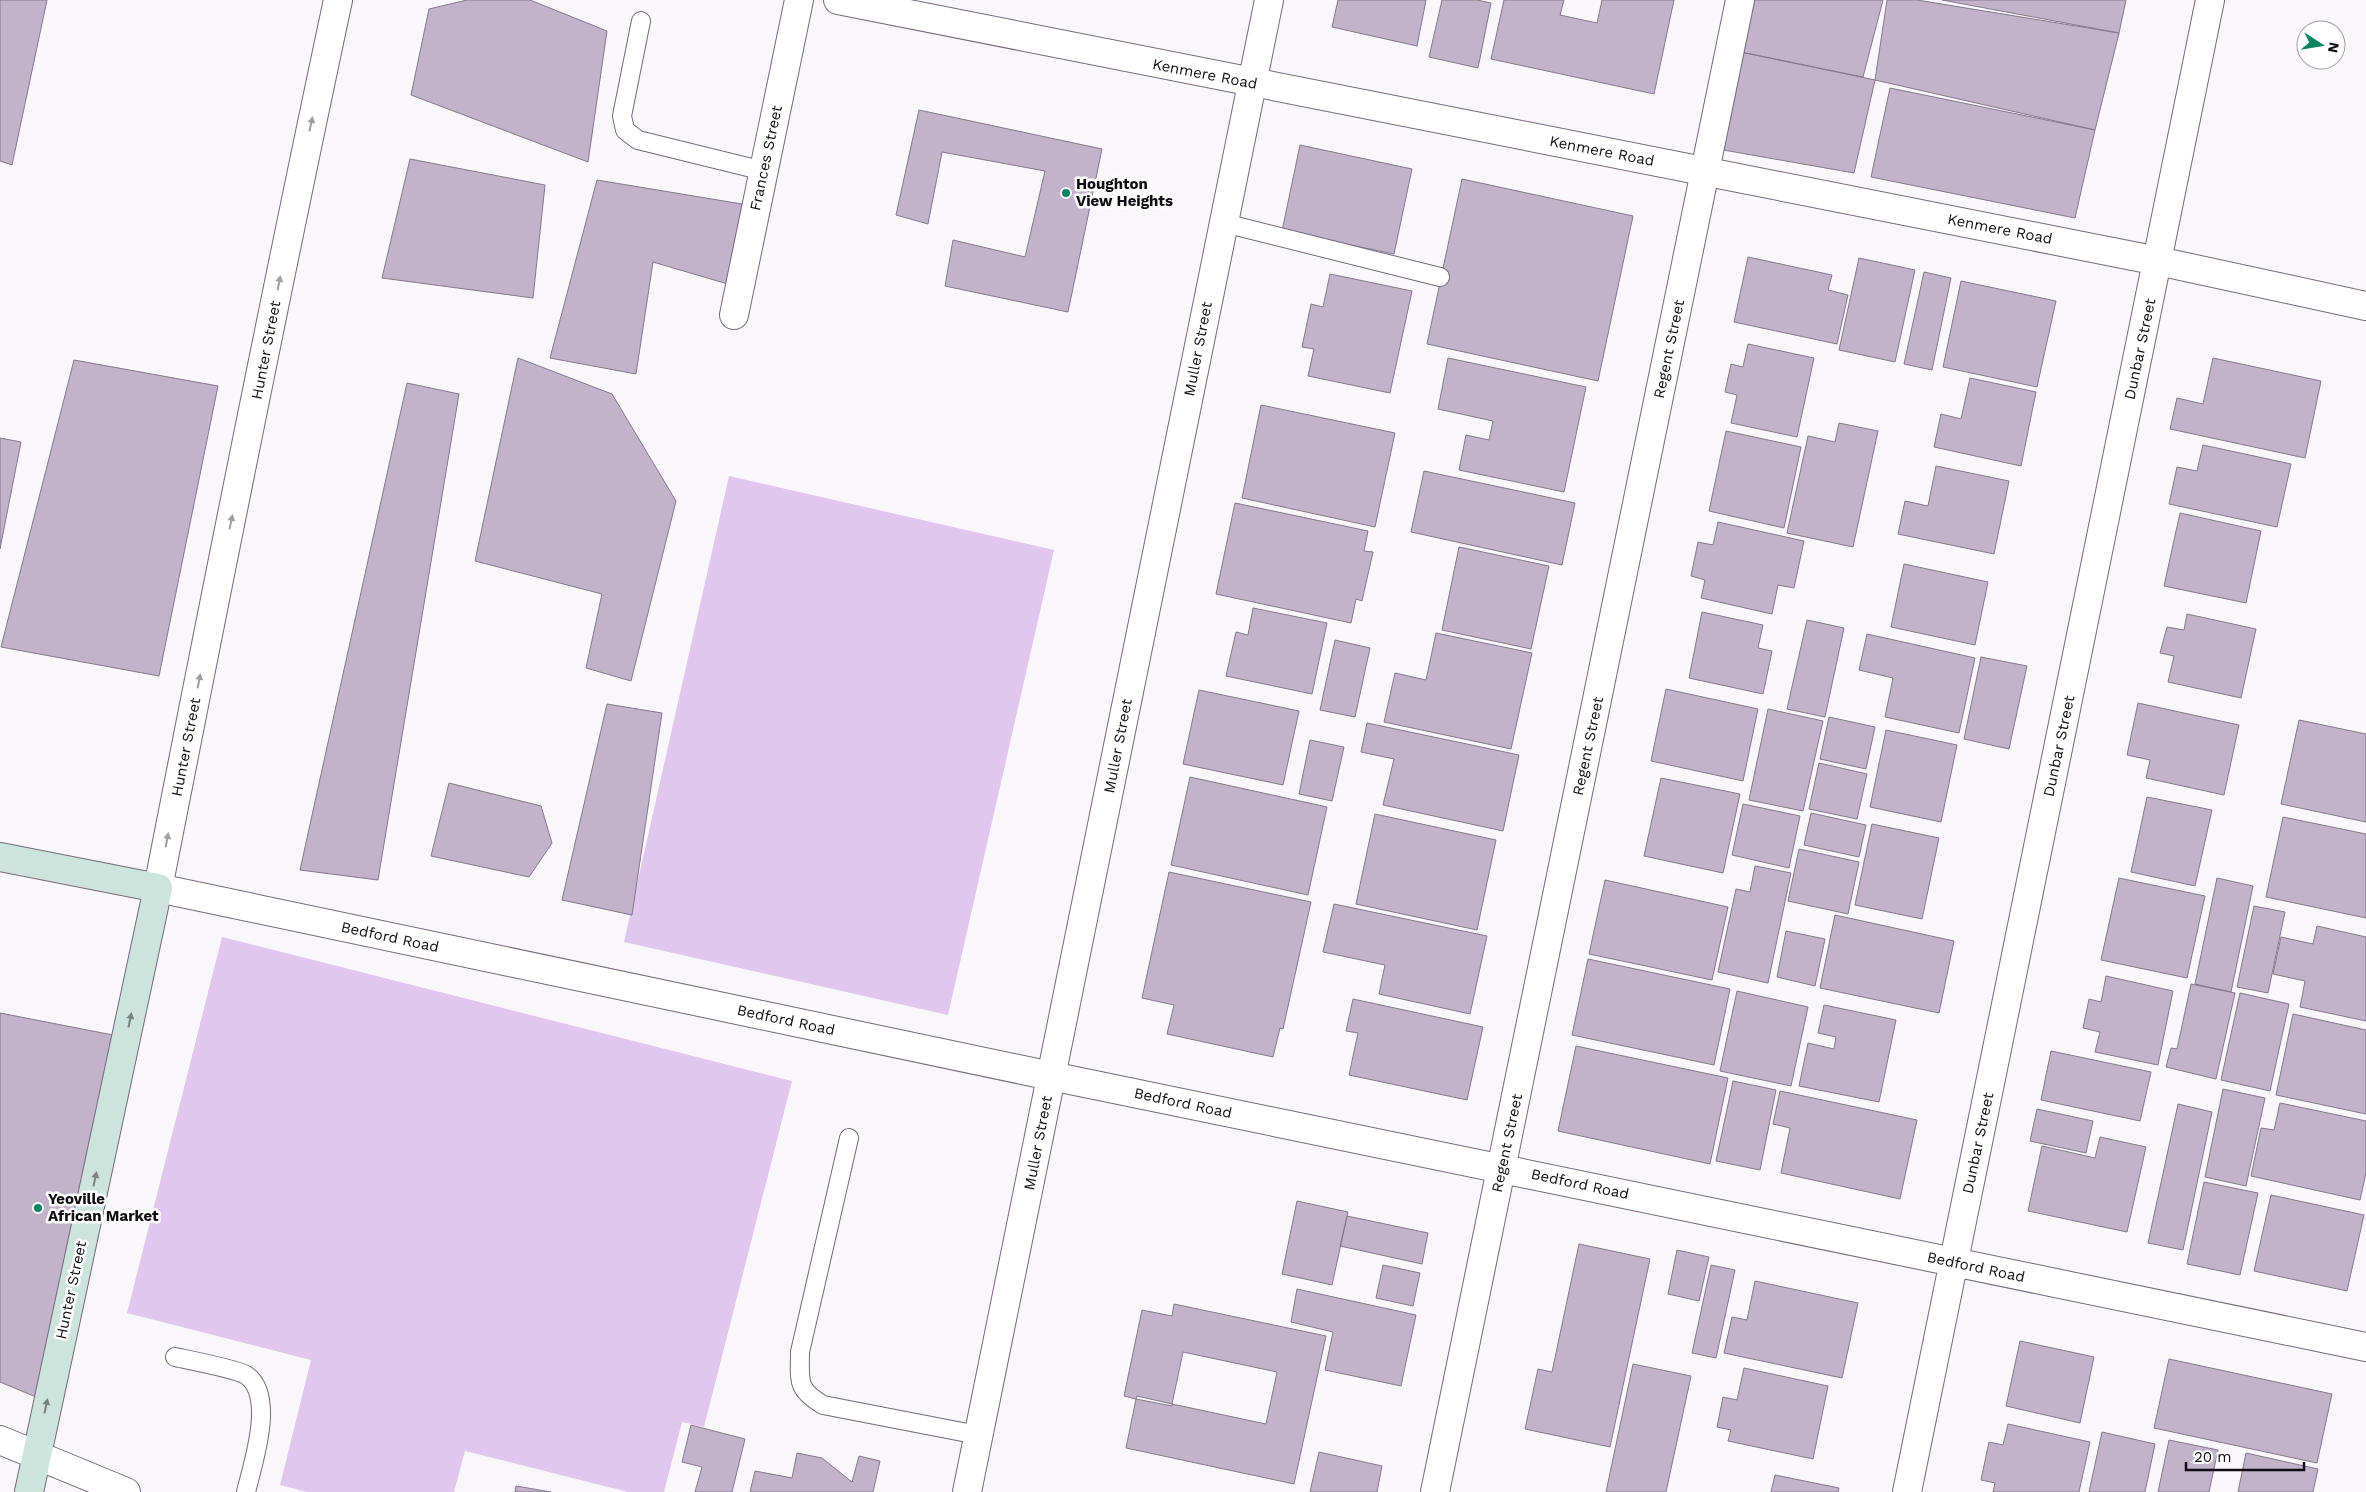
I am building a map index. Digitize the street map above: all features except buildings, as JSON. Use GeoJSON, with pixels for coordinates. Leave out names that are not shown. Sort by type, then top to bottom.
{"type":"FeatureCollection","features":[{"type":"Feature","properties":{"kind":"main road","name":"Bedford Road"},"geometry":{"type":"LineString","coordinates":[[0,857],[158,888]]}},
{"type":"Feature","properties":{"kind":"main road","name":"Hunter Street"},"geometry":{"type":"LineString","coordinates":[[29,1492],[158,888]]}},
{"type":"Feature","properties":{"kind":"street","name":"Hunter Street"},"geometry":{"type":"LineString","coordinates":[[158,888],[297,188],[338,0]]}},
{"type":"Feature","properties":{"kind":"street","name":"Frances Street"},"geometry":{"type":"LineString","coordinates":[[734,315],[799,0]]}},
{"type":"Feature","properties":{"kind":"street","name":"Kenmere Road"},"geometry":{"type":"LineString","coordinates":[[838,0],[2158,261],[2366,306]]}},
{"type":"Feature","properties":{"kind":"street","name":"Muller Street"},"geometry":{"type":"LineString","coordinates":[[967,1492],[1269,0]]}},
{"type":"Feature","properties":{"kind":"street","name":"Regent Street"},"geometry":{"type":"LineString","coordinates":[[1435,1492],[1740,0]]}},
{"type":"Feature","properties":{"kind":"street","name":"Dunbar Street"},"geometry":{"type":"LineString","coordinates":[[1907,1492],[2210,0]]}},
{"type":"Feature","properties":{"kind":"street","name":"Bedford Road"},"geometry":{"type":"LineString","coordinates":[[158,888],[1051,1076],[2366,1347]]}},
{"type":"Feature","properties":{"kind":"street"},"geometry":{"type":"LineString","coordinates":[[0,1440],[126,1492]]}},
{"type":"Feature","properties":{"kind":"lane"},"geometry":{"type":"LineString","coordinates":[[641,21],[622,116],[625,130],[638,140],[764,171]]}},
{"type":"Feature","properties":{"kind":"lane"},"geometry":{"type":"LineString","coordinates":[[1224,222],[1440,277]]}},
{"type":"Feature","properties":{"kind":"lane"},"geometry":{"type":"LineString","coordinates":[[849,1138],[800,1352],[800,1382],[808,1396],[823,1405],[978,1435]]}},
{"type":"Feature","properties":{"kind":"lane"},"geometry":{"type":"LineString","coordinates":[[175,1357],[245,1374],[254,1383],[260,1394],[262,1412],[246,1492]]}},
{"type":"Feature","properties":{"kind":"shaded area"},"geometry":{"type":"Polygon","coordinates":[[[729,476],[1054,550],[948,1015],[624,942],[729,476]]]}},
{"type":"Feature","properties":{"kind":"shaded area"},"geometry":{"type":"Polygon","coordinates":[[[222,937],[792,1081],[704,1427],[682,1422],[664,1492],[628,1492],[465,1451],[454,1492],[307,1492],[280,1485],[311,1360],[127,1313],[222,937]]]}},
{"type":"Feature","properties":{"kind":"place","name":"Houghton View Heights"},"geometry":{"type":"Point","coordinates":[1066,193]}},
{"type":"Feature","properties":{"kind":"place","name":"Yeoville African Market"},"geometry":{"type":"Point","coordinates":[38,1208]}}]}
